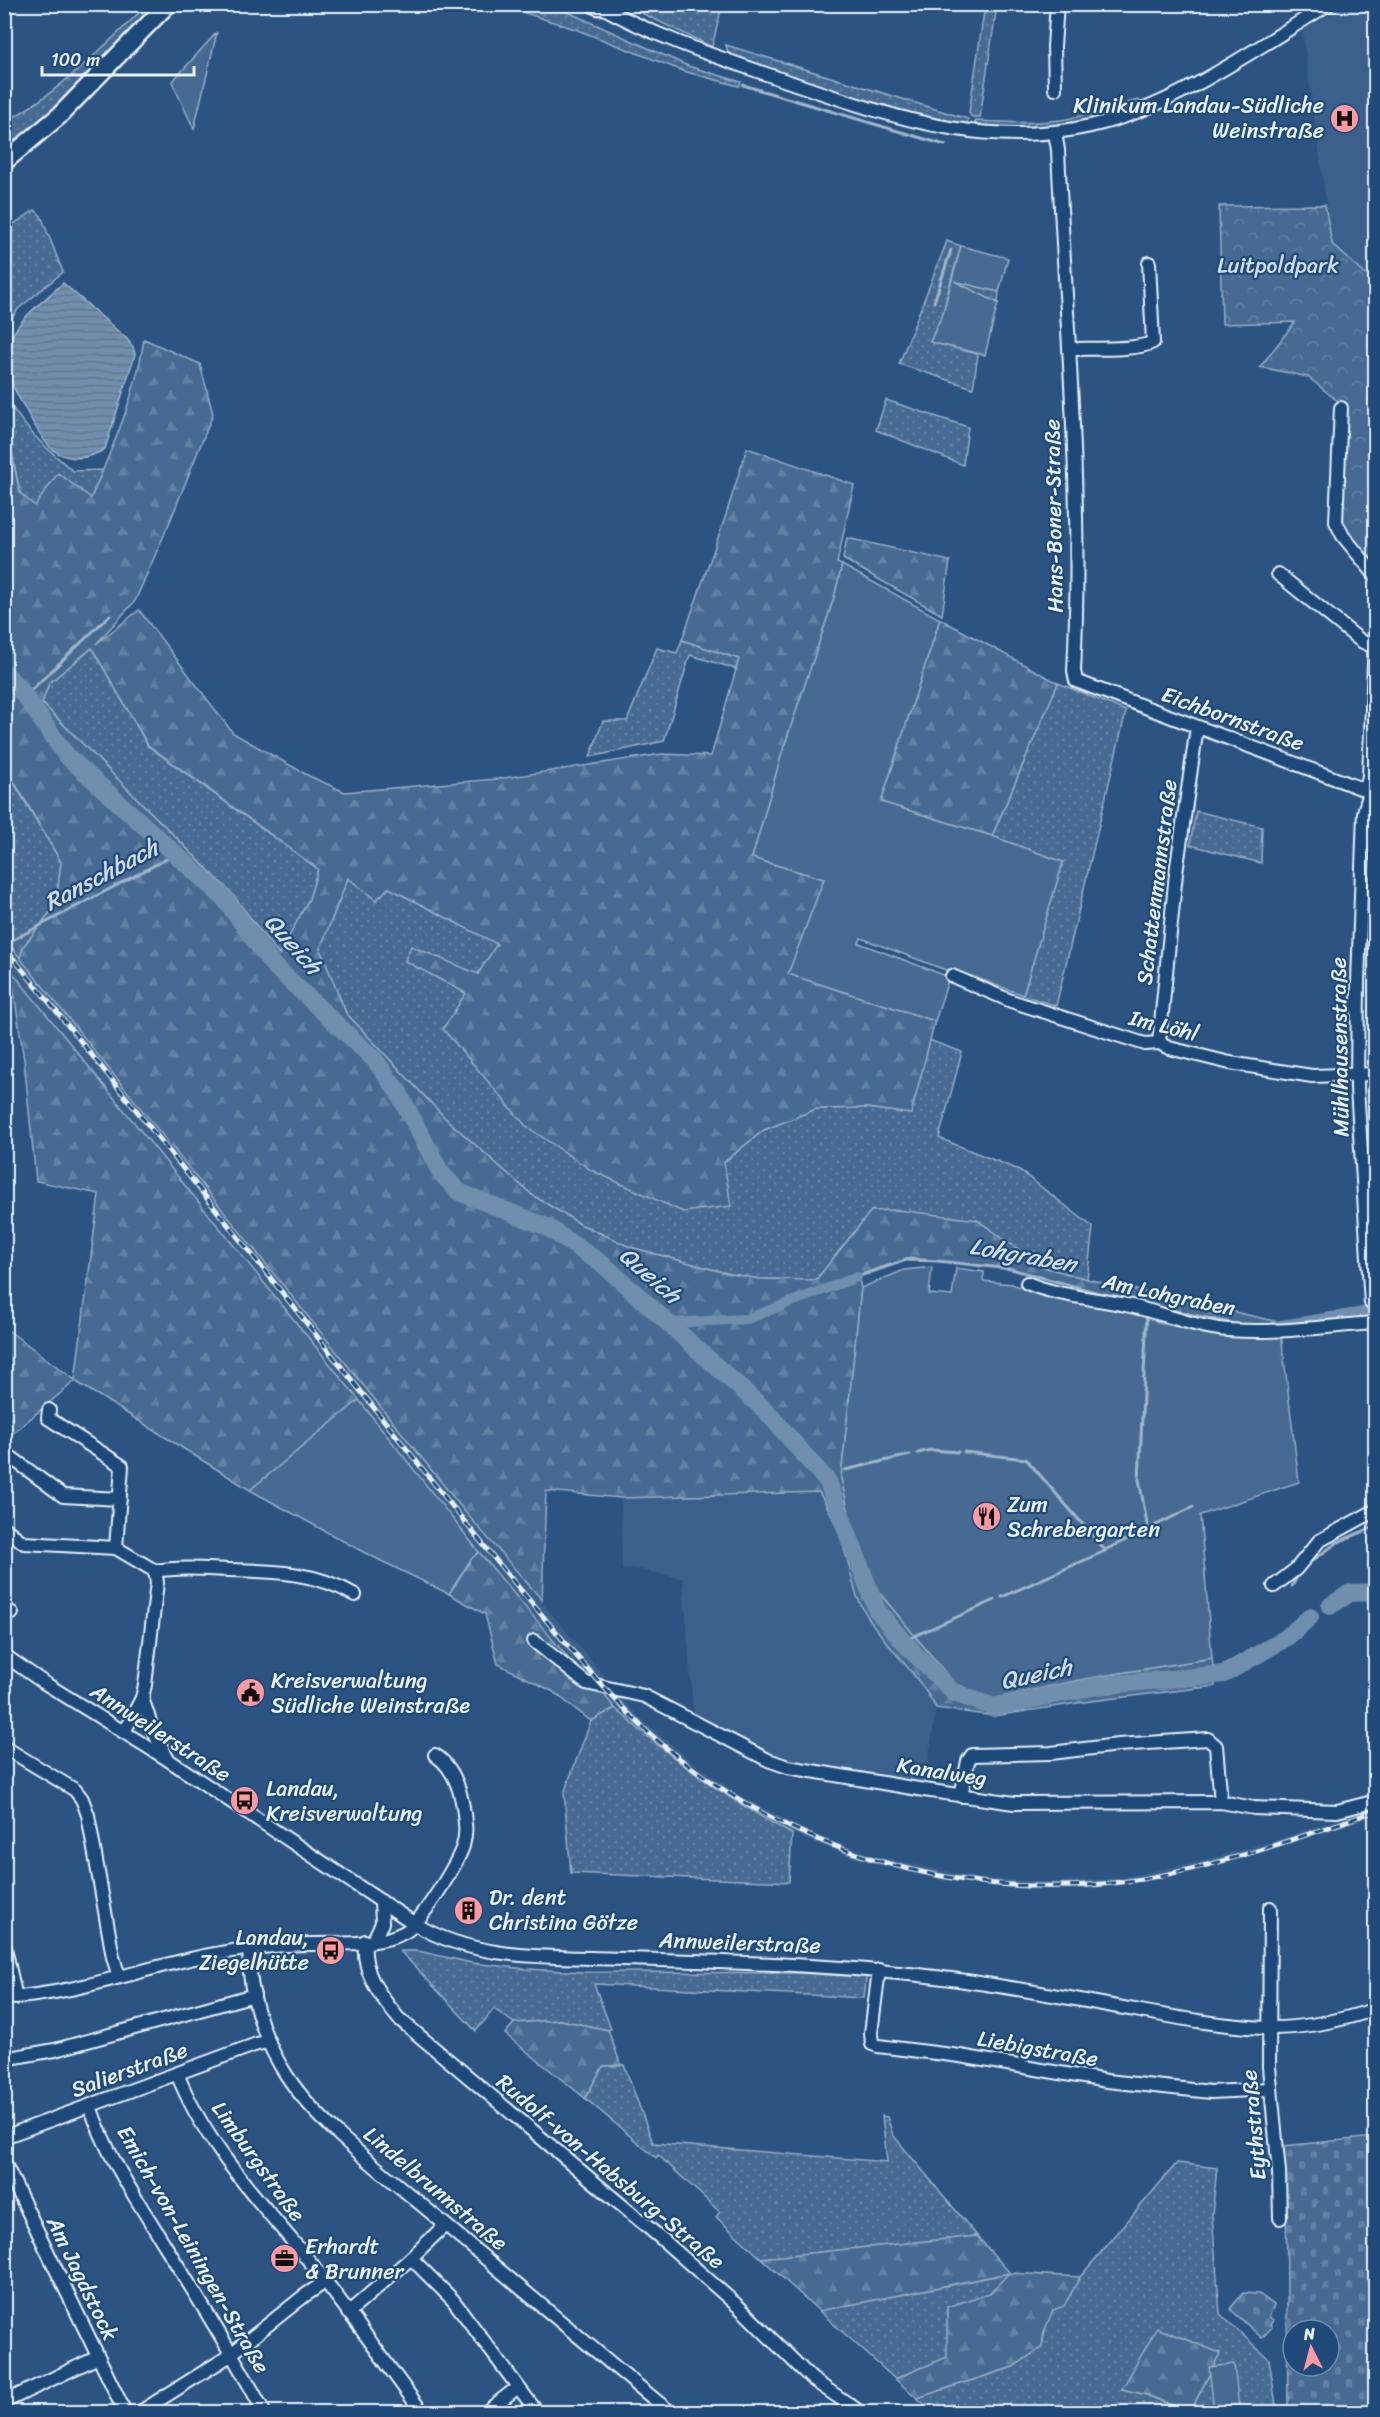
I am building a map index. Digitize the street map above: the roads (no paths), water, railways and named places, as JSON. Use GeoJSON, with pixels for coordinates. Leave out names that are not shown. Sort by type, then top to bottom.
{"type":"FeatureCollection","features":[{"type":"Feature","properties":{"kind":"highway"},"geometry":{"type":"LineString","coordinates":[[10,157],[59,116],[168,4]]}},
{"type":"Feature","properties":{"kind":"street"},"geometry":{"type":"LineString","coordinates":[[1055,89],[1057,4]]}},
{"type":"Feature","properties":{"kind":"street"},"geometry":{"type":"LineString","coordinates":[[597,5],[691,48],[866,107],[949,129],[1019,135],[1055,133],[1112,121],[1159,103],[1329,4]]}},
{"type":"Feature","properties":{"kind":"street","name":"Hans-Boner-Straße"},"geometry":{"type":"LineString","coordinates":[[1055,133],[1058,150],[1069,349],[1076,514],[1077,584],[1074,671],[1076,681]]}},
{"type":"Feature","properties":{"kind":"street"},"geometry":{"type":"LineString","coordinates":[[1069,349],[1135,347],[1153,342],[1149,263]]}},
{"type":"Feature","properties":{"kind":"street"},"geometry":{"type":"LineString","coordinates":[[1341,408],[1336,522],[1343,536],[1376,576]]}},
{"type":"Feature","properties":{"kind":"street"},"geometry":{"type":"LineString","coordinates":[[1278,574],[1360,641],[1374,647]]}},
{"type":"Feature","properties":{"kind":"street","name":"Mühlhausenstraße"},"geometry":{"type":"LineString","coordinates":[[1371,1303],[1357,1088],[1359,1075],[1358,981],[1364,823],[1365,805],[1371,792],[1369,776],[1376,619]]}},
{"type":"Feature","properties":{"kind":"street","name":"Eichbornstraße"},"geometry":{"type":"LineString","coordinates":[[1076,681],[1371,792]]}},
{"type":"Feature","properties":{"kind":"street","name":"Schattenmannstraße"},"geometry":{"type":"LineString","coordinates":[[1159,1043],[1178,861],[1197,727]]}},
{"type":"Feature","properties":{"kind":"street","name":"Im Löhl"},"geometry":{"type":"LineString","coordinates":[[952,976],[1011,1000],[1145,1044],[1159,1043],[1169,1048],[1230,1063],[1312,1076],[1376,1074]]}},
{"type":"Feature","properties":{"kind":"street","name":"Am Lohgraben"},"geometry":{"type":"LineString","coordinates":[[1027,1283],[1055,1293],[1132,1306],[1200,1326],[1245,1331],[1376,1324]]}},
{"type":"Feature","properties":{"kind":"street"},"geometry":{"type":"LineString","coordinates":[[49,1410],[48,1418],[122,1466],[116,1548]]}},
{"type":"Feature","properties":{"kind":"street"},"geometry":{"type":"LineString","coordinates":[[12,1458],[63,1496],[120,1499]]}},
{"type":"Feature","properties":{"kind":"street"},"geometry":{"type":"LineString","coordinates":[[1274,1586],[1296,1569],[1319,1541],[1376,1510]]}},
{"type":"Feature","properties":{"kind":"street"},"geometry":{"type":"LineString","coordinates":[[4,1528],[24,1543],[116,1548],[155,1571],[181,1567],[286,1572],[320,1578],[355,1595]]}},
{"type":"Feature","properties":{"kind":"street"},"geometry":{"type":"LineString","coordinates":[[124,1732],[142,1698],[157,1582],[155,1571]]}},
{"type":"Feature","properties":{"kind":"street","name":"Kanalweg"},"geometry":{"type":"LineString","coordinates":[[534,1641],[586,1683],[644,1696],[777,1764],[1014,1803],[1221,1802],[1254,1808],[1337,1811],[1376,1801]]}},
{"type":"Feature","properties":{"kind":"street","name":"Annweilerstraße"},"geometry":{"type":"LineString","coordinates":[[4,1655],[167,1759],[415,1924],[431,1934],[464,1946],[525,1956],[771,1963],[879,1970],[992,1985],[1197,2021],[1268,2028],[1320,2024],[1376,2009]]}},
{"type":"Feature","properties":{"kind":"street"},"geometry":{"type":"LineString","coordinates":[[142,1698],[153,1730],[167,1759]]}},
{"type":"Feature","properties":{"kind":"street"},"geometry":{"type":"LineString","coordinates":[[961,1796],[968,1761],[972,1755],[1051,1754],[1118,1745],[1208,1739],[1216,1746],[1221,1802]]}},
{"type":"Feature","properties":{"kind":"street"},"geometry":{"type":"LineString","coordinates":[[4,1747],[71,1787],[82,1799],[88,1815],[113,1957],[119,1977]]}},
{"type":"Feature","properties":{"kind":"street"},"geometry":{"type":"LineString","coordinates":[[4,1943],[10,1998],[82,1987],[198,1957],[250,1947],[369,1941],[396,1936],[415,1924],[450,1872],[465,1837],[465,1819],[456,1781],[446,1762],[435,1755]]}},
{"type":"Feature","properties":{"kind":"street"},"geometry":{"type":"LineString","coordinates":[[369,1941],[382,1923],[381,1901]]}},
{"type":"Feature","properties":{"kind":"street"},"geometry":{"type":"LineString","coordinates":[[1268,2028],[1270,1908]]}},
{"type":"Feature","properties":{"kind":"street","name":"Rudolf-von-Habsburg-Straße"},"geometry":{"type":"LineString","coordinates":[[369,1941],[365,1963],[372,1981],[398,2018],[669,2245],[739,2307],[812,2379],[860,2412]]}},
{"type":"Feature","properties":{"kind":"street","name":"Lindelbrunnstraße"},"geometry":{"type":"LineString","coordinates":[[250,1947],[249,1972],[269,2042],[288,2078],[314,2109],[445,2225],[670,2412]]}},
{"type":"Feature","properties":{"kind":"street","name":"Liebigstraße"},"geometry":{"type":"LineString","coordinates":[[879,1970],[871,2033],[872,2044],[878,2046],[960,2056],[1107,2081],[1211,2092],[1271,2089]]}},
{"type":"Feature","properties":{"kind":"street"},"geometry":{"type":"LineString","coordinates":[[4,2059],[55,2050],[254,1995]]}},
{"type":"Feature","properties":{"kind":"street","name":"Eythstraße"},"geometry":{"type":"LineString","coordinates":[[1268,2028],[1271,2089],[1280,2172],[1280,2218]]}},
{"type":"Feature","properties":{"kind":"street","name":"Salierstraße"},"geometry":{"type":"LineString","coordinates":[[4,2138],[257,2044],[269,2042]]}},
{"type":"Feature","properties":{"kind":"street","name":"Limburgstraße"},"geometry":{"type":"LineString","coordinates":[[177,2073],[201,2121],[235,2172],[325,2282],[422,2412]]}},
{"type":"Feature","properties":{"kind":"street","name":"Emich-von-Leiningen-Straße"},"geometry":{"type":"LineString","coordinates":[[90,2106],[108,2149],[127,2185],[232,2354],[264,2412]]}},
{"type":"Feature","properties":{"kind":"street","name":"Am Jagdstock"},"geometry":{"type":"LineString","coordinates":[[4,2162],[125,2412]]}},
{"type":"Feature","properties":{"kind":"street"},"geometry":{"type":"LineString","coordinates":[[348,2313],[445,2225]]}},
{"type":"Feature","properties":{"kind":"street"},"geometry":{"type":"LineString","coordinates":[[411,2258],[453,2300],[537,2412]]}},
{"type":"Feature","properties":{"kind":"street"},"geometry":{"type":"LineString","coordinates":[[140,2412],[232,2354],[325,2282]]}},
{"type":"Feature","properties":{"kind":"street"},"geometry":{"type":"LineString","coordinates":[[4,2402],[98,2357]]}},
{"type":"Feature","properties":{"kind":"street"},"geometry":{"type":"LineString","coordinates":[[486,2412],[518,2387]]}},
{"type":"Feature","properties":{"kind":"waterway"},"geometry":{"type":"LineString","coordinates":[[743,85],[945,145]]}},
{"type":"Feature","properties":{"kind":"waterway"},"geometry":{"type":"LineString","coordinates":[[934,302],[951,250]]}},
{"type":"Feature","properties":{"kind":"waterway"},"geometry":{"type":"LineString","coordinates":[[25,696],[110,615]]}},
{"type":"Feature","properties":{"kind":"waterway","name":"Queich"},"geometry":{"type":"LineString","coordinates":[[4,672],[25,696],[66,755],[224,898],[272,964],[375,1060],[398,1092],[441,1173],[459,1192],[547,1227],[605,1266],[766,1411],[828,1482],[877,1610],[906,1645],[954,1693],[994,1707],[1097,1686],[1224,1674],[1286,1638],[1310,1617]]}},
{"type":"Feature","properties":{"kind":"waterway","name":"Ranschbach"},"geometry":{"type":"LineString","coordinates":[[9,942],[176,854]]}},
{"type":"Feature","properties":{"kind":"waterway","name":"Lohgraben"},"geometry":{"type":"LineString","coordinates":[[857,1277],[906,1260],[937,1261],[1011,1269],[1106,1295]]}},
{"type":"Feature","properties":{"kind":"waterway","name":"Lohgraben"},"geometry":{"type":"LineString","coordinates":[[669,1323],[747,1319],[857,1277]]}},
{"type":"Feature","properties":{"kind":"waterway","name":"Lohgraben"},"geometry":{"type":"LineString","coordinates":[[1162,1308],[1232,1324]]}},
{"type":"Feature","properties":{"kind":"waterway","name":"Lohgraben"},"geometry":{"type":"LineString","coordinates":[[1275,1326],[1376,1310]]}},
{"type":"Feature","properties":{"kind":"waterway"},"geometry":{"type":"LineString","coordinates":[[1147,1312],[1139,1479],[1148,1529]]}},
{"type":"Feature","properties":{"kind":"waterway"},"geometry":{"type":"LineString","coordinates":[[918,1453],[931,1450],[958,1452]]}},
{"type":"Feature","properties":{"kind":"waterway"},"geometry":{"type":"LineString","coordinates":[[964,1452],[1026,1459],[1105,1550],[1193,1507]]}},
{"type":"Feature","properties":{"kind":"waterway"},"geometry":{"type":"LineString","coordinates":[[845,1470],[910,1455]]}},
{"type":"Feature","properties":{"kind":"waterway"},"geometry":{"type":"LineString","coordinates":[[1309,1563],[1338,1542],[1376,1526]]}},
{"type":"Feature","properties":{"kind":"waterway"},"geometry":{"type":"LineString","coordinates":[[1002,1597],[1105,1551]]}},
{"type":"Feature","properties":{"kind":"waterway"},"geometry":{"type":"LineString","coordinates":[[1292,1586],[1300,1572]]}},
{"type":"Feature","properties":{"kind":"waterway","name":"Queich"},"geometry":{"type":"LineString","coordinates":[[1330,1606],[1350,1593],[1376,1592]]}},
{"type":"Feature","properties":{"kind":"waterway"},"geometry":{"type":"LineString","coordinates":[[903,1641],[995,1600]]}},
{"type":"Feature","properties":{"kind":"railway"},"geometry":{"type":"LineString","coordinates":[[4,947],[520,1589],[625,1710],[649,1733],[701,1775],[758,1810],[817,1839],[880,1861],[944,1876],[1010,1885],[1076,1886],[1142,1879],[1172,1873],[1260,1850],[1376,1811]]}},
{"type":"Feature","properties":{"kind":"place","name":"Klinikum Landau-Südliche Weinstraße"},"geometry":{"type":"Point","coordinates":[1345,118]}},
{"type":"Feature","properties":{"kind":"place","name":"Zum Schrebergarten"},"geometry":{"type":"Point","coordinates":[986,1517]}},
{"type":"Feature","properties":{"kind":"place","name":"Kreisverwaltung Südliche Weinstraße"},"geometry":{"type":"Point","coordinates":[250,1693]}},
{"type":"Feature","properties":{"kind":"place","name":"Landau, Kreisverwaltung"},"geometry":{"type":"Point","coordinates":[245,1801]}},
{"type":"Feature","properties":{"kind":"place","name":"Dr. dent Christina Götze"},"geometry":{"type":"Point","coordinates":[468,1910]}},
{"type":"Feature","properties":{"kind":"place","name":"Landau, Ziegelhütte"},"geometry":{"type":"Point","coordinates":[330,1950]}},
{"type":"Feature","properties":{"kind":"place","name":"Erhardt & Brunner"},"geometry":{"type":"Point","coordinates":[284,2259]}},
{"type":"Feature","properties":{"kind":"park label","name":"Luitpoldpark"},"geometry":{"type":"Point","coordinates":[1278,265]}}]}
